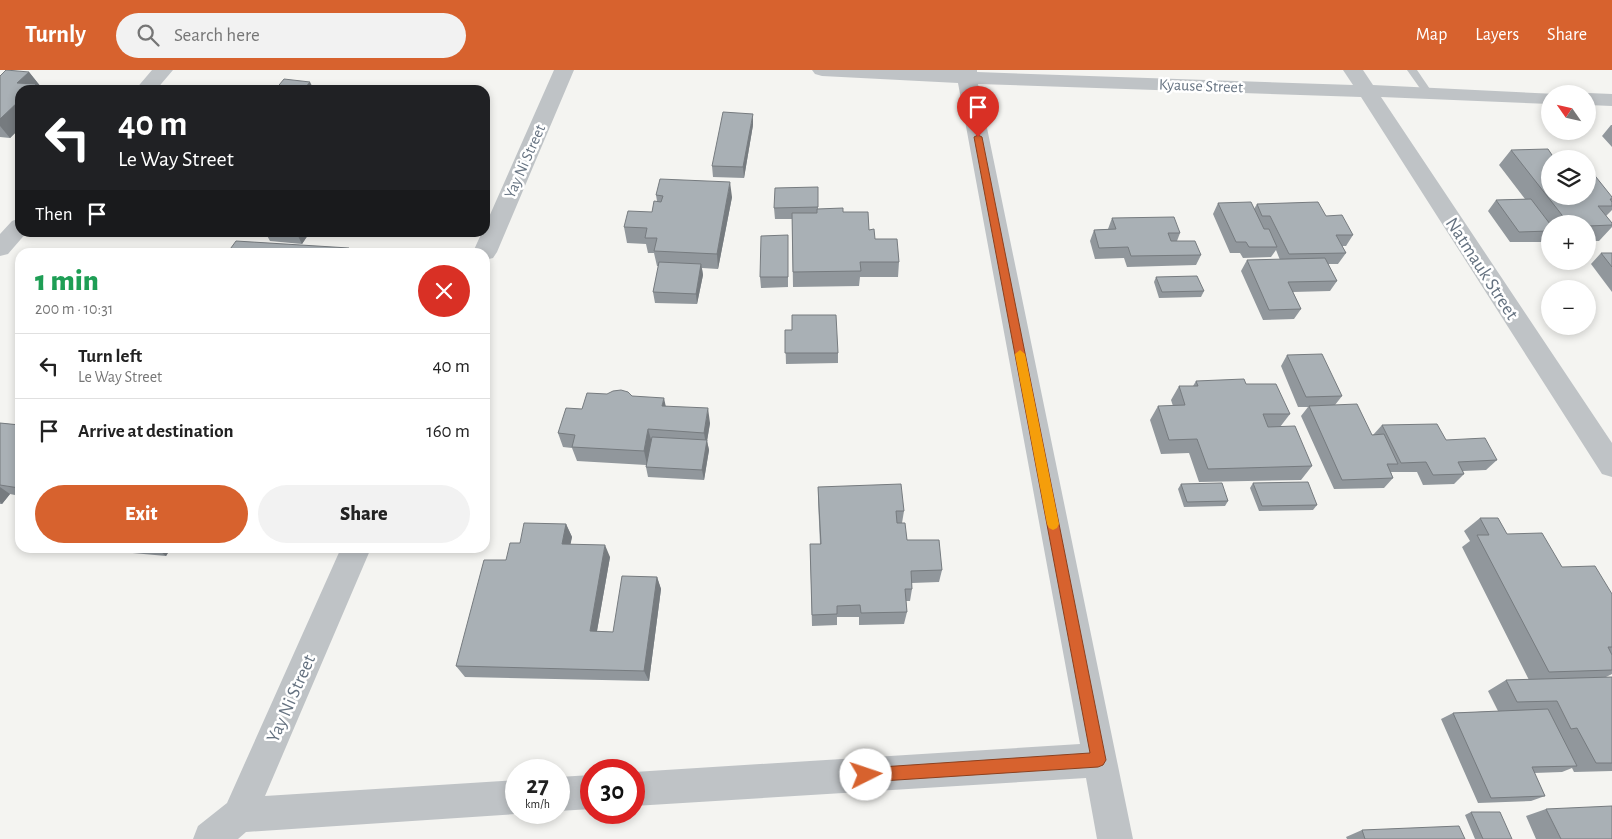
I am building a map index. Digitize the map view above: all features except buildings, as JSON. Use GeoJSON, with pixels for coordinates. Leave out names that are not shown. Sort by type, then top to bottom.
{"type":"FeatureCollection","features":[{"type":"Feature","properties":{"kind":"street"},"geometry":{"type":"LineString","coordinates":[[150,85],[163,70]]}},
{"type":"Feature","properties":{"kind":"street","name":"Yay Ni Street"},"geometry":{"type":"LineString","coordinates":[[487,248],[564,70]]}},
{"type":"Feature","properties":{"kind":"street","name":"Kyause Street"},"geometry":{"type":"LineString","coordinates":[[822,70],[967,74],[1541,98]]}},
{"type":"Feature","properties":{"kind":"street","name":"Natmauk Street"},"geometry":{"type":"LineString","coordinates":[[1353,70],[1612,466]]}},
{"type":"Feature","properties":{"kind":"street"},"geometry":{"type":"LineString","coordinates":[[967,74],[1114,839]]}},
{"type":"Feature","properties":{"kind":"street"},"geometry":{"type":"LineString","coordinates":[[1596,99],[1612,100]]}},
{"type":"Feature","properties":{"kind":"street"},"geometry":{"type":"LineString","coordinates":[[0,248],[15,232]]}},
{"type":"Feature","properties":{"kind":"street","name":"Yay Ni Street"},"geometry":{"type":"LineString","coordinates":[[212,839],[239,815],[354,553]]}},
{"type":"Feature","properties":{"kind":"street"},"geometry":{"type":"LineString","coordinates":[[645,788],[1098,760]]}},
{"type":"Feature","properties":{"kind":"street"},"geometry":{"type":"LineString","coordinates":[[239,815],[505,798]]}},
{"type":"Feature","properties":{"kind":"lane"},"geometry":{"type":"LineString","coordinates":[[1412,70],[1426,92]]}},
{"type":"Feature","properties":{"kind":"slow traffic"},"geometry":{"type":"LineString","coordinates":[[1020,354],[1053,524]]}},
{"type":"Feature","properties":{"kind":"route"},"geometry":{"type":"LineString","coordinates":[[866,775],[1098,760],[978,137]]}}]}
